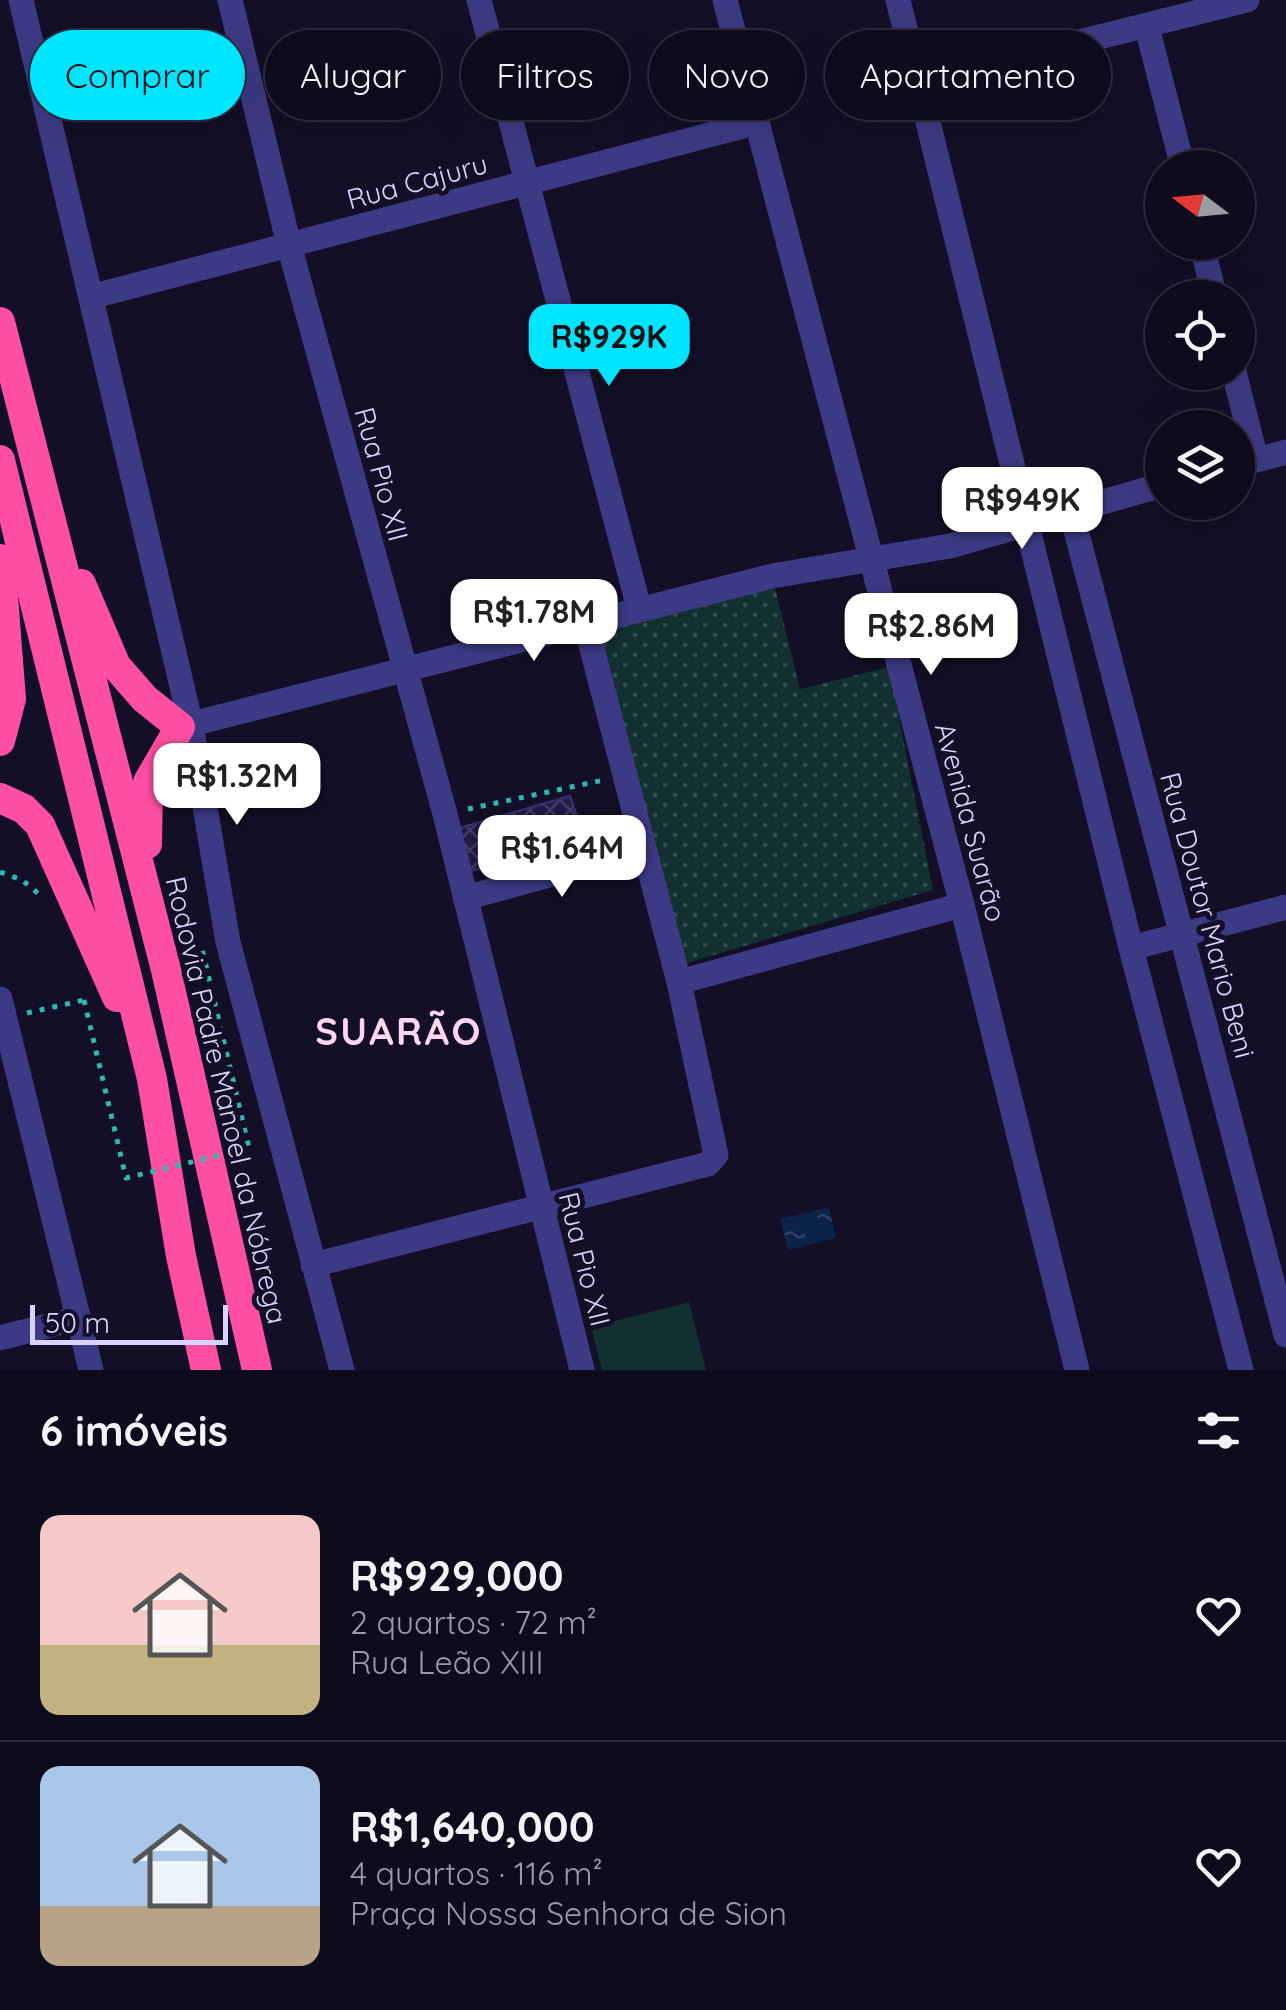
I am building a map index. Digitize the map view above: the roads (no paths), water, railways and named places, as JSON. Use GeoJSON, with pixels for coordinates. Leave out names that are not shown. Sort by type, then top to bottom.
{"type":"FeatureCollection","features":[{"type":"Feature","properties":{"kind":"highway","name":"Rodovia Padre Manoel da Nóbrega"},"geometry":{"type":"LineString","coordinates":[[0,322],[166,970],[257,1370]]}},
{"type":"Feature","properties":{"kind":"highway"},"geometry":{"type":"LineString","coordinates":[[0,460],[152,1079],[181,1256],[206,1370]]}},
{"type":"Feature","properties":{"kind":"highway"},"geometry":{"type":"LineString","coordinates":[[41,493],[116,666],[145,699],[185,726],[156,762],[145,804],[145,830],[166,970]]}},
{"type":"Feature","properties":{"kind":"highway"},"geometry":{"type":"LineString","coordinates":[[0,560],[11,699],[0,741]]}},
{"type":"Feature","properties":{"kind":"highway"},"geometry":{"type":"LineString","coordinates":[[0,798],[24,810],[40,826],[152,1079]]}},
{"type":"Feature","properties":{"kind":"street"},"geometry":{"type":"LineString","coordinates":[[22,0],[94,296],[228,942],[342,1370]]}},
{"type":"Feature","properties":{"kind":"street","name":"Rua Pio XII"},"geometry":{"type":"LineString","coordinates":[[230,0],[289,245],[445,814],[582,1370]]}},
{"type":"Feature","properties":{"kind":"street"},"geometry":{"type":"LineString","coordinates":[[479,0],[639,608]]}},
{"type":"Feature","properties":{"kind":"street","name":"Avenida Suarão"},"geometry":{"type":"LineString","coordinates":[[725,0],[962,905],[1077,1370]]}},
{"type":"Feature","properties":{"kind":"street"},"geometry":{"type":"LineString","coordinates":[[898,0],[906,30]]}},
{"type":"Feature","properties":{"kind":"street"},"geometry":{"type":"LineString","coordinates":[[1111,37],[1247,0]]}},
{"type":"Feature","properties":{"kind":"street"},"geometry":{"type":"LineString","coordinates":[[1147,28],[1178,150]]}},
{"type":"Feature","properties":{"kind":"street"},"geometry":{"type":"LineString","coordinates":[[929,120],[1131,948],[1241,1370]]}},
{"type":"Feature","properties":{"kind":"street","name":"Rua Cajuru"},"geometry":{"type":"LineString","coordinates":[[94,296],[755,123]]}},
{"type":"Feature","properties":{"kind":"street"},"geometry":{"type":"LineString","coordinates":[[1255,460],[1286,452]]}},
{"type":"Feature","properties":{"kind":"street"},"geometry":{"type":"LineString","coordinates":[[185,726],[772,576],[950,546],[1145,491]]}},
{"type":"Feature","properties":{"kind":"street","name":"Rua Doutor Mario Beni"},"geometry":{"type":"LineString","coordinates":[[1071,511],[1286,1334]]}},
{"type":"Feature","properties":{"kind":"street"},"geometry":{"type":"LineString","coordinates":[[313,1265],[708,1164],[718,1149],[679,982],[585,622]]}},
{"type":"Feature","properties":{"kind":"street"},"geometry":{"type":"LineString","coordinates":[[465,898],[644,849]]}},
{"type":"Feature","properties":{"kind":"street"},"geometry":{"type":"LineString","coordinates":[[679,982],[962,905]]}},
{"type":"Feature","properties":{"kind":"street"},"geometry":{"type":"LineString","coordinates":[[1131,948],[1286,907]]}},
{"type":"Feature","properties":{"kind":"street"},"geometry":{"type":"LineString","coordinates":[[2,1009],[91,1370]]}},
{"type":"Feature","properties":{"kind":"street"},"geometry":{"type":"LineString","coordinates":[[0,1338],[79,1318]]}},
{"type":"Feature","properties":{"kind":"water"},"geometry":{"type":"Polygon","coordinates":[[[829,1207],[836,1238],[788,1250],[780,1219],[829,1207]]]}},
{"type":"Feature","properties":{"kind":"district","name":"SUARÃO"},"geometry":{"type":"Point","coordinates":[399,1031]}}]}
